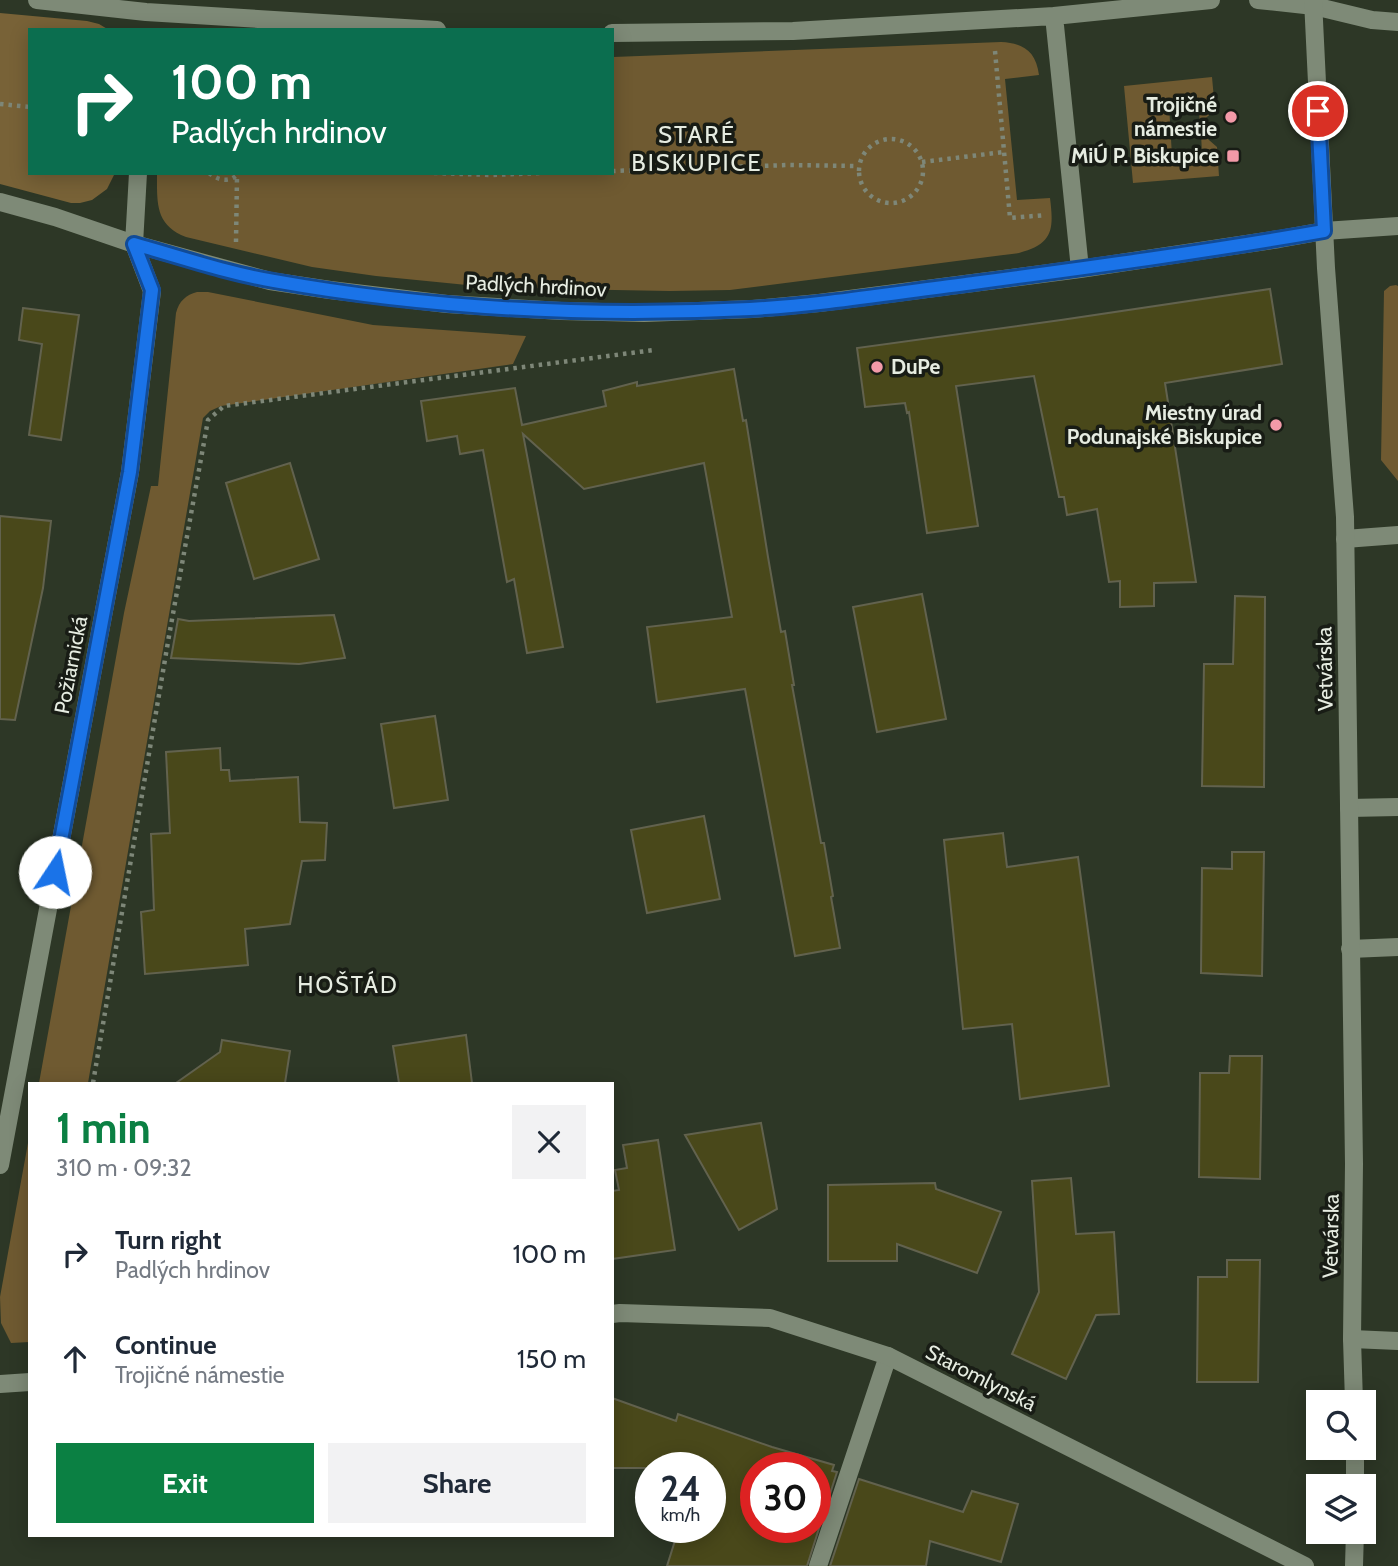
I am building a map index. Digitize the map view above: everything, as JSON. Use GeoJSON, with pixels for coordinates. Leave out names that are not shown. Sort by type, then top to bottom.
{"type":"FeatureCollection","features":[{"type":"Feature","properties":{"kind":"street"},"geometry":{"type":"LineString","coordinates":[[37,0],[146,21],[372,28]]}},
{"type":"Feature","properties":{"kind":"street"},"geometry":{"type":"LineString","coordinates":[[614,33],[793,31],[1054,16],[1211,0]]}},
{"type":"Feature","properties":{"kind":"street"},"geometry":{"type":"LineString","coordinates":[[1258,0],[1313,3],[1373,20],[1398,22]]}},
{"type":"Feature","properties":{"kind":"street","name":"Vetvárska"},"geometry":{"type":"LineString","coordinates":[[1313,3],[1324,231],[1345,517],[1354,1164],[1353,1390]]}},
{"type":"Feature","properties":{"kind":"street"},"geometry":{"type":"LineString","coordinates":[[1054,16],[1080,269],[1324,231],[1398,226]]}},
{"type":"Feature","properties":{"kind":"street","name":"Požiarnická"},"geometry":{"type":"LineString","coordinates":[[0,1165],[130,472],[152,290],[134,244],[138,175]]}},
{"type":"Feature","properties":{"kind":"street","name":"Padlých hrdinov"},"geometry":{"type":"LineString","coordinates":[[0,202],[55,217],[134,244],[270,281],[447,304],[644,313],[753,309],[1080,269]]}},
{"type":"Feature","properties":{"kind":"street"},"geometry":{"type":"LineString","coordinates":[[1345,539],[1398,535]]}},
{"type":"Feature","properties":{"kind":"street"},"geometry":{"type":"LineString","coordinates":[[1349,808],[1398,807]]}},
{"type":"Feature","properties":{"kind":"street"},"geometry":{"type":"LineString","coordinates":[[1350,949],[1398,947]]}},
{"type":"Feature","properties":{"kind":"street","name":"Staromlynská"},"geometry":{"type":"LineString","coordinates":[[614,1314],[771,1318],[888,1356],[1305,1566]]}},
{"type":"Feature","properties":{"kind":"street"},"geometry":{"type":"LineString","coordinates":[[1352,1339],[1398,1341]]}},
{"type":"Feature","properties":{"kind":"street"},"geometry":{"type":"LineString","coordinates":[[818,1566],[888,1356]]}},
{"type":"Feature","properties":{"kind":"street"},"geometry":{"type":"LineString","coordinates":[[0,1384],[28,1382]]}},
{"type":"Feature","properties":{"kind":"street"},"geometry":{"type":"LineString","coordinates":[[1354,1566],[1355,1544]]}},
{"type":"Feature","properties":{"kind":"path"},"geometry":{"type":"LineString","coordinates":[[994,40],[1010,218],[1074,212]]}},
{"type":"Feature","properties":{"kind":"path"},"geometry":{"type":"LineString","coordinates":[[0,104],[28,107]]}},
{"type":"Feature","properties":{"kind":"path"},"geometry":{"type":"LineString","coordinates":[[888,139],[903,141],[915,150],[922,162],[923,177],[918,190],[907,200],[892,204],[878,202],[866,193],[859,180],[858,166],[864,152],[874,142],[888,139]]}},
{"type":"Feature","properties":{"kind":"path"},"geometry":{"type":"LineString","coordinates":[[922,162],[1004,152]]}},
{"type":"Feature","properties":{"kind":"path"},"geometry":{"type":"LineString","coordinates":[[614,171],[788,165],[858,166]]}},
{"type":"Feature","properties":{"kind":"path"},"geometry":{"type":"LineString","coordinates":[[212,175],[217,179],[228,180],[238,175],[235,272]]}},
{"type":"Feature","properties":{"kind":"path"},"geometry":{"type":"LineString","coordinates":[[93,1082],[208,421],[223,406],[654,349]]}},
{"type":"Feature","properties":{"kind":"shaded area"},"geometry":{"type":"Polygon","coordinates":[[[0,13],[87,21],[106,28],[28,28],[28,175],[114,175],[107,189],[92,200],[71,203],[0,184],[0,13]]]}},
{"type":"Feature","properties":{"kind":"shaded area"},"geometry":{"type":"Polygon","coordinates":[[[1001,42],[1016,44],[1031,54],[1039,75],[1005,79],[1017,200],[1050,198],[1052,219],[1049,234],[1039,245],[1019,253],[730,290],[559,289],[477,286],[312,267],[186,237],[168,226],[160,212],[157,175],[614,175],[614,57],[1001,42]]]}},
{"type":"Feature","properties":{"kind":"shaded area"},"geometry":{"type":"Polygon","coordinates":[[[1212,77],[1215,110],[1200,123],[1198,102],[1169,105],[1172,156],[1202,154],[1201,133],[1217,147],[1219,176],[1133,183],[1124,86],[1212,77]]]}},
{"type":"Feature","properties":{"kind":"shaded area"},"geometry":{"type":"Polygon","coordinates":[[[1396,285],[1398,481],[1381,460],[1384,291],[1396,285]]]}},
{"type":"Feature","properties":{"kind":"shaded area"},"geometry":{"type":"Polygon","coordinates":[[[208,292],[373,325],[526,336],[513,364],[221,406],[203,418],[88,1082],[39,1082],[124,613],[151,486],[158,486],[176,313],[179,305],[190,295],[208,292]]]}},
{"type":"Feature","properties":{"kind":"shaded area"},"geometry":{"type":"Polygon","coordinates":[[[28,1143],[28,1342],[11,1343],[1,1323],[0,1297],[28,1143]]]}},
{"type":"Feature","properties":{"kind":"building"},"geometry":{"type":"Polygon","coordinates":[[[1270,289],[1282,364],[1165,383],[1196,582],[1154,583],[1154,606],[1120,607],[1120,581],[1109,582],[1097,509],[1067,515],[1064,497],[1059,497],[1034,376],[956,386],[978,526],[927,533],[909,412],[907,413],[905,403],[865,407],[857,348],[1270,289]]]}},
{"type":"Feature","properties":{"kind":"building"},"geometry":{"type":"Polygon","coordinates":[[[23,308],[79,315],[61,440],[29,435],[42,344],[19,340],[23,308]]]}},
{"type":"Feature","properties":{"kind":"building"},"geometry":{"type":"Polygon","coordinates":[[[734,369],[743,421],[746,420],[781,632],[785,631],[792,685],[821,843],[824,843],[840,948],[795,956],[745,689],[657,702],[647,627],[732,617],[704,463],[584,489],[523,434],[563,647],[527,653],[514,579],[507,582],[483,450],[460,454],[457,436],[427,441],[421,401],[515,388],[522,425],[606,406],[603,391],[637,382],[637,386],[734,369]]]}},
{"type":"Feature","properties":{"kind":"building"},"geometry":{"type":"Polygon","coordinates":[[[290,463],[319,559],[254,579],[226,483],[290,463]]]}},
{"type":"Feature","properties":{"kind":"building"},"geometry":{"type":"Polygon","coordinates":[[[0,516],[51,521],[43,588],[15,720],[0,719],[0,516]]]}},
{"type":"Feature","properties":{"kind":"building"},"geometry":{"type":"Polygon","coordinates":[[[922,594],[946,719],[877,732],[853,607],[922,594]]]}},
{"type":"Feature","properties":{"kind":"building"},"geometry":{"type":"Polygon","coordinates":[[[1235,596],[1265,597],[1264,787],[1202,786],[1204,664],[1233,664],[1235,596]]]}},
{"type":"Feature","properties":{"kind":"building"},"geometry":{"type":"Polygon","coordinates":[[[334,615],[345,658],[299,664],[171,658],[178,619],[189,621],[334,615]]]}},
{"type":"Feature","properties":{"kind":"building"},"geometry":{"type":"Polygon","coordinates":[[[435,716],[448,800],[394,808],[381,724],[435,716]]]}},
{"type":"Feature","properties":{"kind":"building"},"geometry":{"type":"Polygon","coordinates":[[[220,748],[221,770],[229,770],[230,781],[298,777],[300,822],[327,823],[325,860],[302,861],[290,924],[245,929],[248,965],[145,974],[141,912],[154,910],[151,834],[170,833],[166,752],[220,748]]]}},
{"type":"Feature","properties":{"kind":"building"},"geometry":{"type":"Polygon","coordinates":[[[704,816],[720,899],[647,913],[631,830],[704,816]]]}},
{"type":"Feature","properties":{"kind":"building"},"geometry":{"type":"Polygon","coordinates":[[[1003,833],[1007,867],[1078,857],[1109,1086],[1020,1099],[1012,1024],[963,1029],[944,840],[1003,833]]]}},
{"type":"Feature","properties":{"kind":"building"},"geometry":{"type":"Polygon","coordinates":[[[1232,852],[1264,852],[1262,976],[1201,973],[1202,868],[1232,869],[1232,852]]]}},
{"type":"Feature","properties":{"kind":"building"},"geometry":{"type":"Polygon","coordinates":[[[466,1035],[472,1082],[399,1082],[393,1046],[466,1035]]]}},
{"type":"Feature","properties":{"kind":"building"},"geometry":{"type":"Polygon","coordinates":[[[222,1040],[290,1051],[285,1082],[177,1082],[220,1052],[222,1040]]]}},
{"type":"Feature","properties":{"kind":"building"},"geometry":{"type":"Polygon","coordinates":[[[1230,1056],[1262,1056],[1260,1179],[1199,1177],[1200,1073],[1229,1073],[1230,1056]]]}},
{"type":"Feature","properties":{"kind":"building"},"geometry":{"type":"Polygon","coordinates":[[[761,1123],[777,1209],[739,1230],[685,1135],[761,1123]]]}},
{"type":"Feature","properties":{"kind":"building"},"geometry":{"type":"Polygon","coordinates":[[[658,1140],[675,1250],[614,1259],[614,1191],[619,1190],[615,1170],[627,1168],[623,1145],[658,1140]]]}},
{"type":"Feature","properties":{"kind":"building"},"geometry":{"type":"Polygon","coordinates":[[[1071,1178],[1076,1234],[1114,1232],[1119,1314],[1096,1315],[1066,1379],[1012,1354],[1039,1292],[1032,1181],[1071,1178]]]}},
{"type":"Feature","properties":{"kind":"building"},"geometry":{"type":"Polygon","coordinates":[[[935,1183],[936,1189],[1001,1212],[977,1273],[897,1244],[897,1261],[828,1261],[828,1185],[935,1183]]]}},
{"type":"Feature","properties":{"kind":"building"},"geometry":{"type":"Polygon","coordinates":[[[1227,1260],[1260,1260],[1258,1382],[1197,1382],[1198,1277],[1227,1277],[1227,1260]]]}},
{"type":"Feature","properties":{"kind":"building"},"geometry":{"type":"Polygon","coordinates":[[[614,1399],[676,1421],[678,1414],[789,1452],[740,1452],[740,1543],[814,1543],[807,1566],[667,1566],[674,1543],[726,1543],[726,1452],[635,1452],[635,1468],[614,1468],[614,1399]]]}},
{"type":"Feature","properties":{"kind":"building"},"geometry":{"type":"Polygon","coordinates":[[[831,1464],[834,1465],[832,1471],[837,1472],[831,1491],[831,1464]]]}},
{"type":"Feature","properties":{"kind":"building"},"geometry":{"type":"Polygon","coordinates":[[[859,1479],[963,1512],[972,1491],[1018,1504],[1001,1562],[930,1541],[926,1566],[830,1566],[859,1479]]]}},
{"type":"Feature","properties":{"kind":"place","name":"Trojičné námestie"},"geometry":{"type":"Point","coordinates":[1231,117]}},
{"type":"Feature","properties":{"kind":"place","name":"MiÚ P. Biskupice"},"geometry":{"type":"Point","coordinates":[1233,156]}},
{"type":"Feature","properties":{"kind":"place","name":"DuPe"},"geometry":{"type":"Point","coordinates":[877,367]}},
{"type":"Feature","properties":{"kind":"place","name":"Miestny úrad Podunajské Biskupice"},"geometry":{"type":"Point","coordinates":[1276,425]}},
{"type":"Feature","properties":{"kind":"district","name":"STARÉ BISKUPICE"},"geometry":{"type":"Point","coordinates":[697,149]}},
{"type":"Feature","properties":{"kind":"district","name":"HOŠTÁD"},"geometry":{"type":"Point","coordinates":[348,985]}},
{"type":"Feature","properties":{"kind":"route"},"geometry":{"type":"LineString","coordinates":[[55,872],[130,472],[152,290],[134,244],[270,281],[447,304],[644,313],[753,309],[819,303],[1080,269],[1324,231],[1318,111]]}}]}
